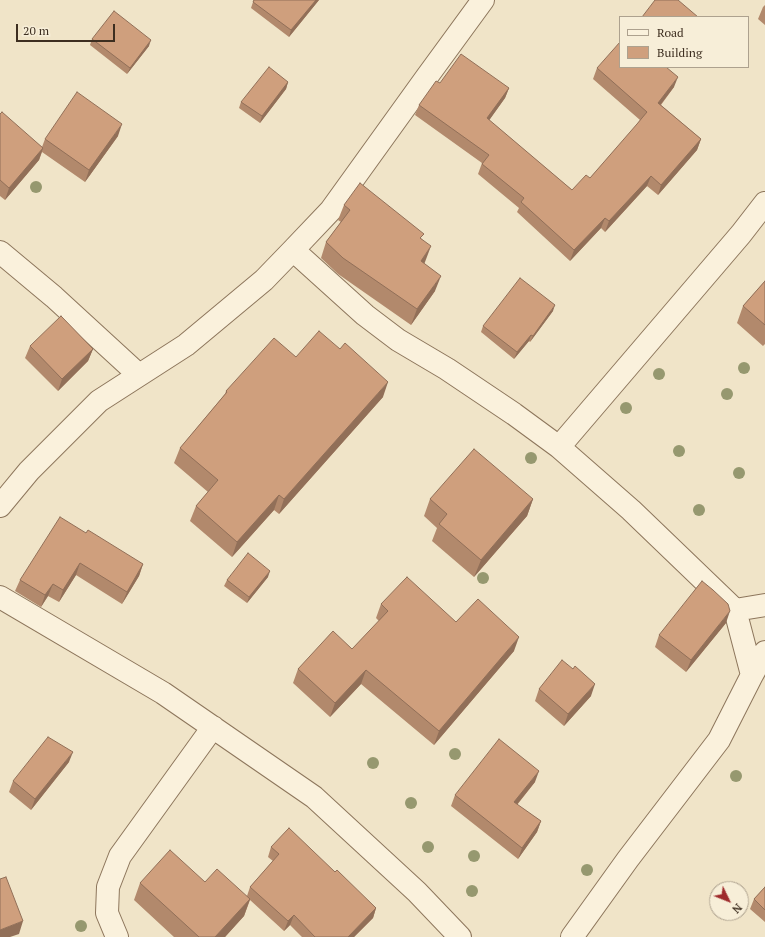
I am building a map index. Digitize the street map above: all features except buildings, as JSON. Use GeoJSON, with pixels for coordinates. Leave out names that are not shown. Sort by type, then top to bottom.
{"type":"FeatureCollection","features":[{"type":"Feature","properties":{"kind":"street"},"geometry":{"type":"LineString","coordinates":[[0,506],[29,471],[99,401],[186,345],[264,280],[293,250],[331,210],[483,0]]}},
{"type":"Feature","properties":{"kind":"street"},"geometry":{"type":"LineString","coordinates":[[559,447],[741,234],[765,203]]}},
{"type":"Feature","properties":{"kind":"street"},"geometry":{"type":"LineString","coordinates":[[293,250],[370,320],[398,340],[447,369],[514,414],[559,447],[631,510],[735,610],[752,674]]}},
{"type":"Feature","properties":{"kind":"street"},"geometry":{"type":"LineString","coordinates":[[0,252],[54,297],[139,375]]}},
{"type":"Feature","properties":{"kind":"street"},"geometry":{"type":"LineString","coordinates":[[0,597],[163,693],[314,798],[417,892],[460,937]]}},
{"type":"Feature","properties":{"kind":"street"},"geometry":{"type":"LineString","coordinates":[[735,610],[765,605]]}},
{"type":"Feature","properties":{"kind":"street"},"geometry":{"type":"LineString","coordinates":[[572,937],[719,740],[752,674],[765,652]]}},
{"type":"Feature","properties":{"kind":"street"},"geometry":{"type":"LineString","coordinates":[[117,937],[106,913],[108,887],[120,856],[213,727]]}}]}
